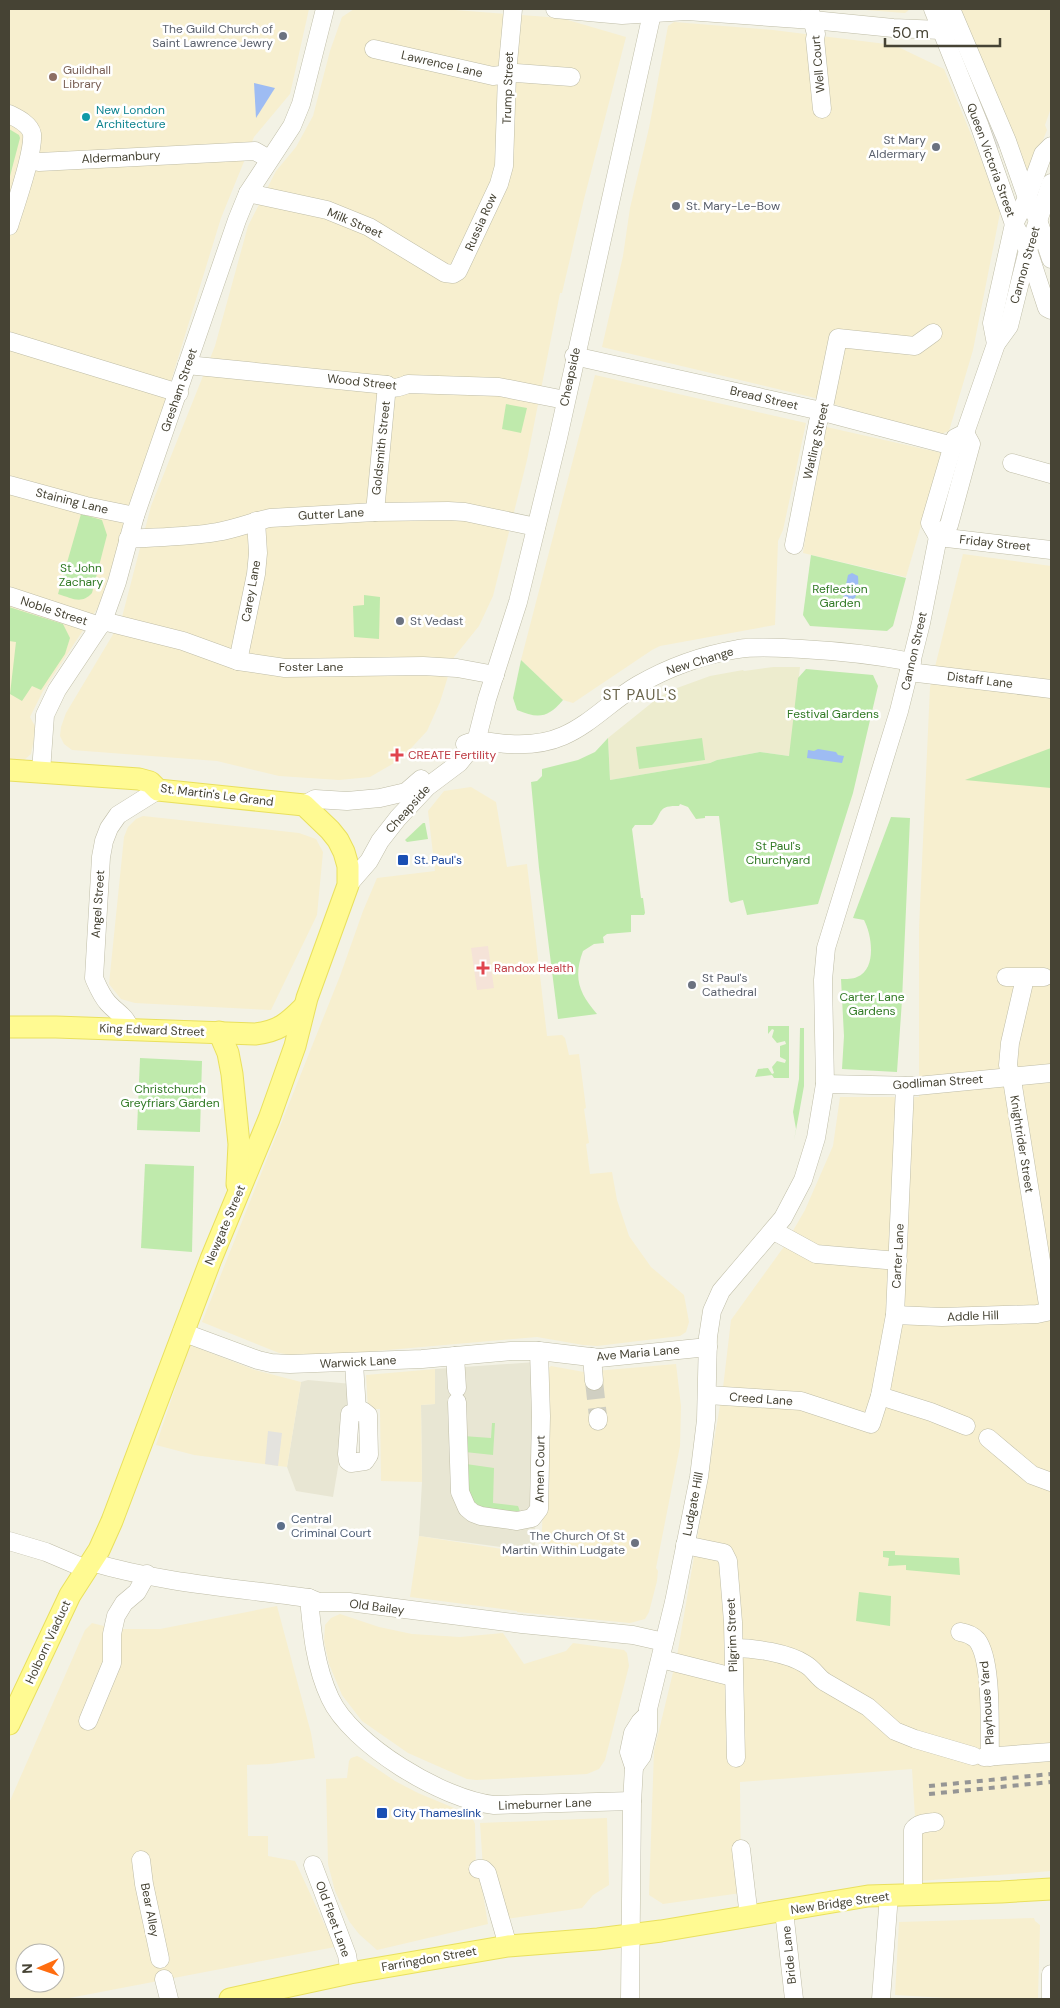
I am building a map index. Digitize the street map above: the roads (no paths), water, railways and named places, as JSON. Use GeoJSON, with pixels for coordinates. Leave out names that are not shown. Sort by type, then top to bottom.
{"type":"FeatureCollection","features":[{"type":"Feature","properties":{"kind":"main road","name":"St. Martin's Le Grand"},"geometry":{"type":"LineString","coordinates":[[9,770],[139,779],[150,782],[158,790],[304,805]]}},
{"type":"Feature","properties":{"kind":"main road"},"geometry":{"type":"LineString","coordinates":[[304,805],[338,840],[348,866],[348,884]]}},
{"type":"Feature","properties":{"kind":"main road","name":"Newgate Street"},"geometry":{"type":"LineString","coordinates":[[89,1565],[112,1521],[182,1332],[236,1196],[270,1119],[295,1046],[304,1007],[348,884]]}},
{"type":"Feature","properties":{"kind":"main road"},"geometry":{"type":"LineString","coordinates":[[219,1032],[255,1034],[277,1030],[290,1021],[304,1007]]}},
{"type":"Feature","properties":{"kind":"main road","name":"King Edward Street"},"geometry":{"type":"LineString","coordinates":[[9,1027],[219,1032],[225,1042],[230,1063],[239,1144],[236,1196]]}},
{"type":"Feature","properties":{"kind":"main road","name":"Holborn Viaduct"},"geometry":{"type":"LineString","coordinates":[[9,1724],[70,1595],[89,1565]]}},
{"type":"Feature","properties":{"kind":"main road","name":"New Bridge Street"},"geometry":{"type":"LineString","coordinates":[[631,1935],[868,1896],[1051,1892]]}},
{"type":"Feature","properties":{"kind":"main road","name":"Farringdon Street"},"geometry":{"type":"LineString","coordinates":[[230,1999],[350,1973],[508,1946],[631,1935]]}},
{"type":"Feature","properties":{"kind":"street","name":"Gresham Street"},"geometry":{"type":"LineString","coordinates":[[41,772],[43,727],[49,705],[102,623],[117,582],[135,516],[235,226],[248,193],[292,126],[302,104],[325,9]]}},
{"type":"Feature","properties":{"kind":"street","name":"Trump Street"},"geometry":{"type":"LineString","coordinates":[[504,166],[507,74],[513,9]]}},
{"type":"Feature","properties":{"kind":"street"},"geometry":{"type":"LineString","coordinates":[[555,9],[622,15],[652,11],[811,14],[886,28],[941,30],[958,27]]}},
{"type":"Feature","properties":{"kind":"street","name":"Queen Victoria Street"},"geometry":{"type":"LineString","coordinates":[[932,9],[979,124],[1014,224],[1028,250],[1047,308],[1051,310]]}},
{"type":"Feature","properties":{"kind":"street","name":"Queen Victoria Street"},"geometry":{"type":"LineString","coordinates":[[951,9],[1008,141],[1027,198],[1043,224],[1051,259]]}},
{"type":"Feature","properties":{"kind":"street","name":"Cheapside"},"geometry":{"type":"LineString","coordinates":[[348,884],[369,861],[380,841],[398,818],[427,787],[458,763],[476,742],[518,602],[652,11]]}},
{"type":"Feature","properties":{"kind":"street","name":"Well Court"},"geometry":{"type":"LineString","coordinates":[[811,14],[822,109]]}},
{"type":"Feature","properties":{"kind":"street","name":"Lawrence Lane"},"geometry":{"type":"LineString","coordinates":[[374,49],[492,76],[516,73],[571,76]]}},
{"type":"Feature","properties":{"kind":"street"},"geometry":{"type":"LineString","coordinates":[[9,114],[29,128],[32,134],[28,160],[9,226]]}},
{"type":"Feature","properties":{"kind":"street","name":"Cannon Street"},"geometry":{"type":"LineString","coordinates":[[996,344],[992,323],[1014,224],[1027,198],[1043,154],[1051,146]]}},
{"type":"Feature","properties":{"kind":"street","name":"Aldermanbury"},"geometry":{"type":"LineString","coordinates":[[28,160],[39,162],[255,150],[269,160]]}},
{"type":"Feature","properties":{"kind":"street","name":"Russia Row"},"geometry":{"type":"LineString","coordinates":[[453,274],[461,267],[499,184],[504,166]]}},
{"type":"Feature","properties":{"kind":"street","name":"Cannon Street"},"geometry":{"type":"LineString","coordinates":[[938,537],[930,524],[953,446],[956,438],[965,433],[996,344],[1008,326],[1028,250],[1043,224],[1051,183]]}},
{"type":"Feature","properties":{"kind":"street","name":"Milk Street"},"geometry":{"type":"LineString","coordinates":[[248,193],[327,210],[369,227],[445,273],[453,274]]}},
{"type":"Feature","properties":{"kind":"street","name":"Watling Street"},"geometry":{"type":"LineString","coordinates":[[794,545],[838,338],[915,346],[933,333]]}},
{"type":"Feature","properties":{"kind":"street"},"geometry":{"type":"LineString","coordinates":[[9,341],[179,393]]}},
{"type":"Feature","properties":{"kind":"street","name":"Bread Street"},"geometry":{"type":"LineString","coordinates":[[574,356],[822,412],[953,446]]}},
{"type":"Feature","properties":{"kind":"street","name":"Wood Street"},"geometry":{"type":"LineString","coordinates":[[187,365],[387,384],[391,388],[399,388],[408,384],[499,387],[565,400]]}},
{"type":"Feature","properties":{"kind":"street","name":"Goldsmith Street"},"geometry":{"type":"LineString","coordinates":[[376,512],[387,384]]}},
{"type":"Feature","properties":{"kind":"street","name":"Cannon Street"},"geometry":{"type":"LineString","coordinates":[[825,1084],[824,980],[826,948],[884,765],[911,667],[938,537],[949,525],[971,444],[965,433]]}},
{"type":"Feature","properties":{"kind":"street"},"geometry":{"type":"LineString","coordinates":[[1012,463],[1051,474]]}},
{"type":"Feature","properties":{"kind":"street","name":"Staining Lane"},"geometry":{"type":"LineString","coordinates":[[9,485],[86,506],[135,516]]}},
{"type":"Feature","properties":{"kind":"street","name":"Gutter Lane"},"geometry":{"type":"LineString","coordinates":[[128,539],[216,533],[270,518],[376,512],[465,512],[536,527]]}},
{"type":"Feature","properties":{"kind":"street","name":"Carey Lane"},"geometry":{"type":"LineString","coordinates":[[238,661],[256,574],[258,553],[256,521]]}},
{"type":"Feature","properties":{"kind":"street","name":"Friday Street"},"geometry":{"type":"LineString","coordinates":[[938,537],[1051,550]]}},
{"type":"Feature","properties":{"kind":"street","name":"Noble Street"},"geometry":{"type":"LineString","coordinates":[[9,596],[102,623]]}},
{"type":"Feature","properties":{"kind":"street","name":"Foster Lane"},"geometry":{"type":"LineString","coordinates":[[102,623],[183,641],[238,661],[285,668],[423,666],[456,668],[495,675]]}},
{"type":"Feature","properties":{"kind":"street","name":"New Change"},"geometry":{"type":"LineString","coordinates":[[476,742],[520,744],[541,742],[562,736],[593,718],[637,685],[664,671],[711,655],[739,649],[772,647],[874,655],[911,667]]}},
{"type":"Feature","properties":{"kind":"street","name":"Distaff Lane"},"geometry":{"type":"LineString","coordinates":[[911,667],[1051,689]]}},
{"type":"Feature","properties":{"kind":"street","name":"Cheapside"},"geometry":{"type":"LineString","coordinates":[[304,805],[315,799],[370,800],[406,792],[445,758],[462,746],[476,742]]}},
{"type":"Feature","properties":{"kind":"street","name":"Angel Street"},"geometry":{"type":"LineString","coordinates":[[131,1030],[126,1019],[107,1002],[99,991],[94,978],[101,857],[109,828],[118,815],[158,790]]}},
{"type":"Feature","properties":{"kind":"street"},"geometry":{"type":"LineString","coordinates":[[1006,977],[1044,977]]}},
{"type":"Feature","properties":{"kind":"street","name":"Knightrider Street"},"geometry":{"type":"LineString","coordinates":[[1025,978],[1010,1043],[1008,1066],[1050,1311]]}},
{"type":"Feature","properties":{"kind":"street","name":"Godliman Street"},"geometry":{"type":"LineString","coordinates":[[825,1084],[905,1086],[1051,1073]]}},
{"type":"Feature","properties":{"kind":"street"},"geometry":{"type":"LineString","coordinates":[[825,1084],[821,1118],[811,1159],[796,1195],[774,1231],[816,1254],[898,1261]]}},
{"type":"Feature","properties":{"kind":"street","name":"Carter Lane"},"geometry":{"type":"LineString","coordinates":[[871,1424],[880,1396],[895,1316],[905,1086]]}},
{"type":"Feature","properties":{"kind":"street","name":"Ludgate Hill"},"geometry":{"type":"LineString","coordinates":[[630,1999],[634,1768],[642,1756],[648,1732],[647,1715],[661,1660],[701,1463],[708,1394],[710,1317],[721,1291],[738,1269],[774,1231]]}},
{"type":"Feature","properties":{"kind":"street","name":"Addle Hill"},"geometry":{"type":"LineString","coordinates":[[895,1316],[942,1317],[1037,1314],[1050,1311]]}},
{"type":"Feature","properties":{"kind":"street","name":"Warwick Lane"},"geometry":{"type":"LineString","coordinates":[[182,1332],[224,1349],[271,1363],[354,1363],[511,1351],[539,1351]]}},
{"type":"Feature","properties":{"kind":"street","name":"Ave Maria Lane"},"geometry":{"type":"LineString","coordinates":[[539,1351],[592,1357],[708,1347]]}},
{"type":"Feature","properties":{"kind":"street","name":"Amen Court"},"geometry":{"type":"LineString","coordinates":[[456,1356],[460,1492],[468,1508],[473,1513],[481,1516],[526,1520],[536,1514],[539,1509],[539,1351]]}},
{"type":"Feature","properties":{"kind":"street"},"geometry":{"type":"LineString","coordinates":[[592,1357],[594,1381]]}},
{"type":"Feature","properties":{"kind":"street"},"geometry":{"type":"LineString","coordinates":[[354,1363],[357,1411]]}},
{"type":"Feature","properties":{"kind":"street","name":"Creed Lane"},"geometry":{"type":"LineString","coordinates":[[708,1394],[801,1401],[871,1424]]}},
{"type":"Feature","properties":{"kind":"street"},"geometry":{"type":"LineString","coordinates":[[880,1396],[931,1412],[966,1426]]}},
{"type":"Feature","properties":{"kind":"street"},"geometry":{"type":"LineString","coordinates":[[988,1438],[1032,1475],[1051,1482]]}},
{"type":"Feature","properties":{"kind":"street","name":"Old Bailey"},"geometry":{"type":"LineString","coordinates":[[9,1540],[89,1565],[309,1598],[319,1602],[349,1602],[522,1624],[640,1636],[664,1642]]}},
{"type":"Feature","properties":{"kind":"street","name":"Pilgrim Street"},"geometry":{"type":"LineString","coordinates":[[685,1545],[721,1552],[727,1556],[734,1622],[733,1677],[736,1758]]}},
{"type":"Feature","properties":{"kind":"street"},"geometry":{"type":"LineString","coordinates":[[88,1721],[112,1663],[112,1634],[116,1616],[124,1603],[136,1592],[147,1574]]}},
{"type":"Feature","properties":{"kind":"street","name":"Limeburner Lane"},"geometry":{"type":"LineString","coordinates":[[309,1598],[314,1649],[321,1675],[334,1706],[344,1721],[364,1740],[420,1778],[472,1802],[494,1805],[632,1802]]}},
{"type":"Feature","properties":{"kind":"street","name":"Playhouse Yard"},"geometry":{"type":"LineString","coordinates":[[960,1632],[969,1634],[976,1639],[986,1662],[982,1756]]}},
{"type":"Feature","properties":{"kind":"street"},"geometry":{"type":"LineString","coordinates":[[734,1648],[757,1650],[795,1659],[814,1669],[819,1678],[825,1682],[868,1706],[895,1731],[915,1739],[982,1756],[1051,1752]]}},
{"type":"Feature","properties":{"kind":"street"},"geometry":{"type":"LineString","coordinates":[[661,1660],[733,1677]]}},
{"type":"Feature","properties":{"kind":"street"},"geometry":{"type":"LineString","coordinates":[[913,1894],[913,1830],[922,1823],[935,1822]]}},
{"type":"Feature","properties":{"kind":"street"},"geometry":{"type":"LineString","coordinates":[[741,1849],[749,1917]]}},
{"type":"Feature","properties":{"kind":"street","name":"Bear Alley"},"geometry":{"type":"LineString","coordinates":[[141,1860],[144,1884],[160,1959]]}},
{"type":"Feature","properties":{"kind":"street","name":"Old Fleet Lane"},"geometry":{"type":"LineString","coordinates":[[313,1865],[348,1956],[350,1973]]}},
{"type":"Feature","properties":{"kind":"street"},"geometry":{"type":"LineString","coordinates":[[478,1869],[483,1869],[487,1873],[508,1946]]}},
{"type":"Feature","properties":{"kind":"street"},"geometry":{"type":"LineString","coordinates":[[882,1999],[889,1895]]}},
{"type":"Feature","properties":{"kind":"street","name":"Bride Lane"},"geometry":{"type":"LineString","coordinates":[[784,1911],[794,1999]]}},
{"type":"Feature","properties":{"kind":"street"},"geometry":{"type":"LineString","coordinates":[[1051,1974],[1051,1999]]}},
{"type":"Feature","properties":{"kind":"street"},"geometry":{"type":"LineString","coordinates":[[164,1979],[168,1999]]}},
{"type":"Feature","properties":{"kind":"water"},"geometry":{"type":"Polygon","coordinates":[[[254,83],[275,88],[256,118],[254,83]]]}},
{"type":"Feature","properties":{"kind":"water"},"geometry":{"type":"Polygon","coordinates":[[[852,573],[858,576],[858,583],[856,595],[850,604],[843,599],[848,575],[852,573]]]}},
{"type":"Feature","properties":{"kind":"water"},"geometry":{"type":"Polygon","coordinates":[[[818,749],[836,752],[838,755],[844,756],[842,763],[807,758],[808,750],[814,751],[818,749]]]}},
{"type":"Feature","properties":{"kind":"tunnel"},"geometry":{"type":"LineString","coordinates":[[594,1381],[598,1417]]}},
{"type":"Feature","properties":{"kind":"railway"},"geometry":{"type":"LineString","coordinates":[[929,1786],[1051,1774]]}},
{"type":"Feature","properties":{"kind":"railway"},"geometry":{"type":"LineString","coordinates":[[929,1794],[1051,1782]]}},
{"type":"Feature","properties":{"kind":"place","name":"The Guild Church of Saint Lawrence Jewry"},"geometry":{"type":"Point","coordinates":[283,36]}},
{"type":"Feature","properties":{"kind":"place","name":"Guildhall Library"},"geometry":{"type":"Point","coordinates":[53,77]}},
{"type":"Feature","properties":{"kind":"place","name":"New London Architecture"},"geometry":{"type":"Point","coordinates":[86,117]}},
{"type":"Feature","properties":{"kind":"place","name":"St Mary Aldermary"},"geometry":{"type":"Point","coordinates":[936,147]}},
{"type":"Feature","properties":{"kind":"place","name":"St. Mary-Le-Bow"},"geometry":{"type":"Point","coordinates":[676,206]}},
{"type":"Feature","properties":{"kind":"place","name":"St Vedast"},"geometry":{"type":"Point","coordinates":[400,621]}},
{"type":"Feature","properties":{"kind":"place","name":"CREATE Fertility"},"geometry":{"type":"Point","coordinates":[397,755]}},
{"type":"Feature","properties":{"kind":"place","name":"St. Paul's"},"geometry":{"type":"Point","coordinates":[403,860]}},
{"type":"Feature","properties":{"kind":"place","name":"Randox Health"},"geometry":{"type":"Point","coordinates":[483,968]}},
{"type":"Feature","properties":{"kind":"place","name":"St Paul's Cathedral"},"geometry":{"type":"Point","coordinates":[692,985]}},
{"type":"Feature","properties":{"kind":"place","name":"Central Criminal Court"},"geometry":{"type":"Point","coordinates":[281,1526]}},
{"type":"Feature","properties":{"kind":"place","name":"The Church Of St Martin Within Ludgate"},"geometry":{"type":"Point","coordinates":[635,1543]}},
{"type":"Feature","properties":{"kind":"place","name":"City Thameslink"},"geometry":{"type":"Point","coordinates":[382,1813]}},
{"type":"Feature","properties":{"kind":"district","name":"ST PAUL'S"},"geometry":{"type":"Point","coordinates":[640,695]}},
{"type":"Feature","properties":{"kind":"park label","name":"St John Zachary"},"geometry":{"type":"Point","coordinates":[81,575]}},
{"type":"Feature","properties":{"kind":"park label","name":"Reflection Garden"},"geometry":{"type":"Point","coordinates":[840,596]}},
{"type":"Feature","properties":{"kind":"park label","name":"Festival Gardens"},"geometry":{"type":"Point","coordinates":[833,714]}},
{"type":"Feature","properties":{"kind":"park label","name":"St Paul's Churchyard"},"geometry":{"type":"Point","coordinates":[778,853]}},
{"type":"Feature","properties":{"kind":"park label","name":"Carter Lane Gardens"},"geometry":{"type":"Point","coordinates":[872,1004]}},
{"type":"Feature","properties":{"kind":"park label","name":"Christchurch Greyfriars Garden"},"geometry":{"type":"Point","coordinates":[170,1096]}}]}
